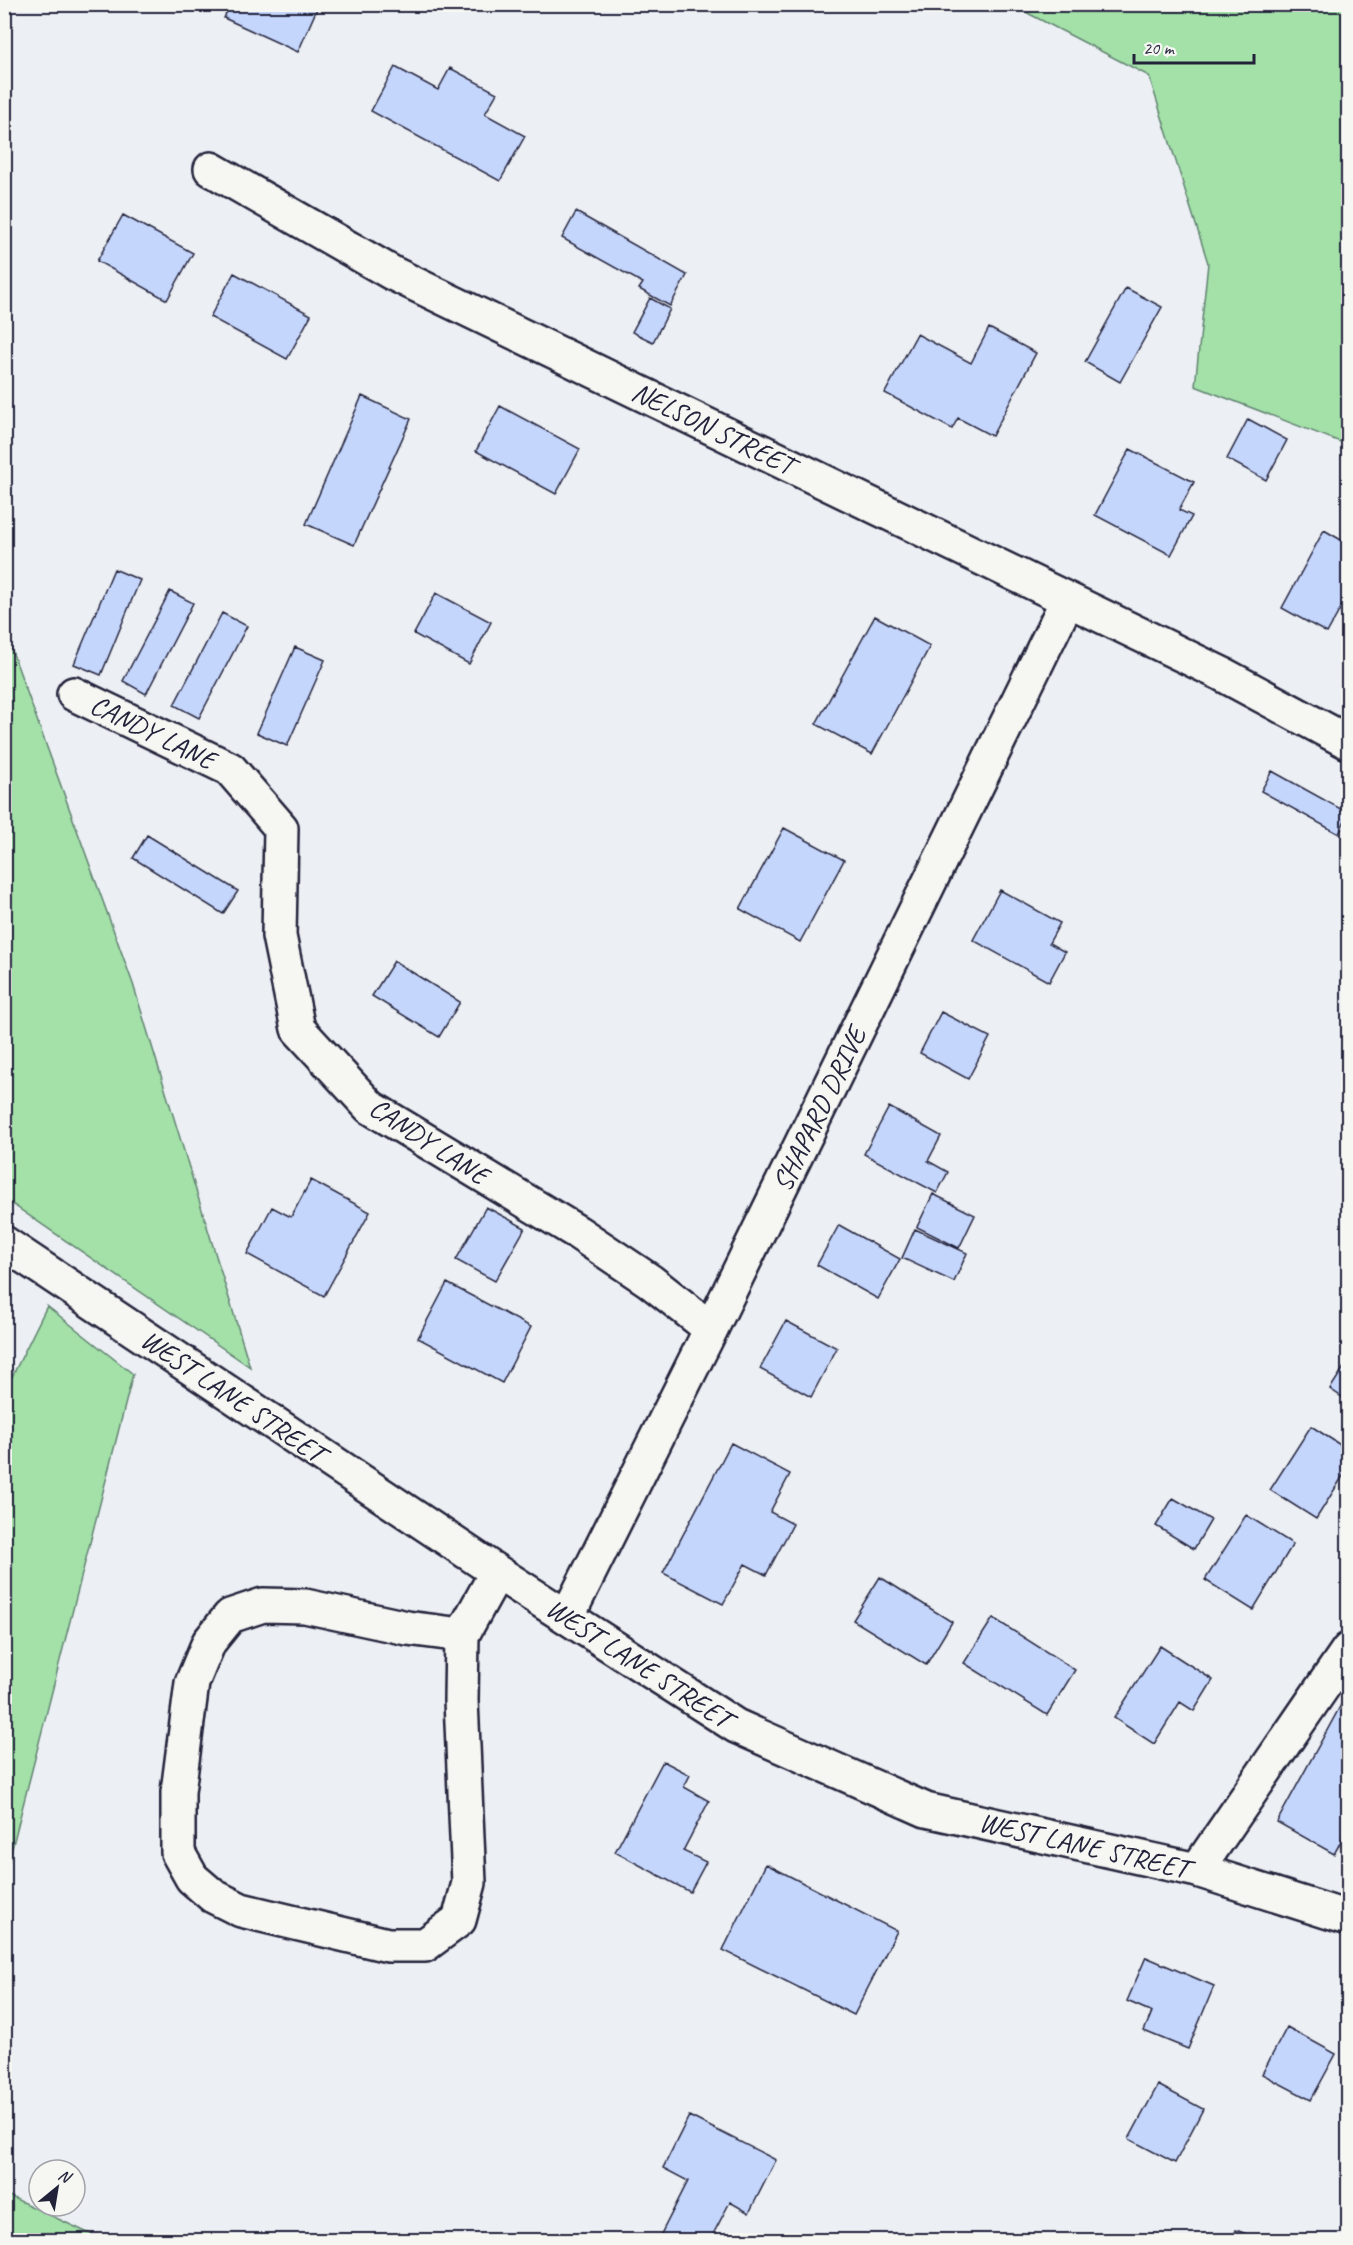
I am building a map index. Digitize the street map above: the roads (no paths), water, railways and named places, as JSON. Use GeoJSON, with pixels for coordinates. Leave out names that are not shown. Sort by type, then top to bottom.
{"type":"FeatureCollection","features":[{"type":"Feature","properties":{"kind":"street","name":"NELSON STREET"},"geometry":{"type":"LineString","coordinates":[[211,169],[392,273],[1222,674],[1348,742]]}},
{"type":"Feature","properties":{"kind":"street","name":"SHAPARD DRIVE"},"geometry":{"type":"LineString","coordinates":[[567,1617],[711,1329],[1067,601]]}},
{"type":"Feature","properties":{"kind":"street","name":"CANDY LANE"},"geometry":{"type":"LineString","coordinates":[[74,694],[230,769],[281,828],[279,936],[298,1029],[370,1107],[577,1232],[650,1281],[711,1329]]}},
{"type":"Feature","properties":{"kind":"street","name":"WEST LANE STREET"},"geometry":{"type":"LineString","coordinates":[[4,1244],[497,1572],[736,1726],[926,1810],[1197,1870],[1348,1918]]}},
{"type":"Feature","properties":{"kind":"street"},"geometry":{"type":"LineString","coordinates":[[462,1635],[407,1628],[305,1606],[263,1605],[230,1616],[209,1642],[192,1683],[178,1792],[178,1852],[192,1878],[213,1896],[241,1910],[388,1945],[425,1945],[459,1920],[469,1883],[461,1700],[462,1635],[497,1572]]}},
{"type":"Feature","properties":{"kind":"street"},"geometry":{"type":"LineString","coordinates":[[1197,1870],[1348,1650]]}}]}
